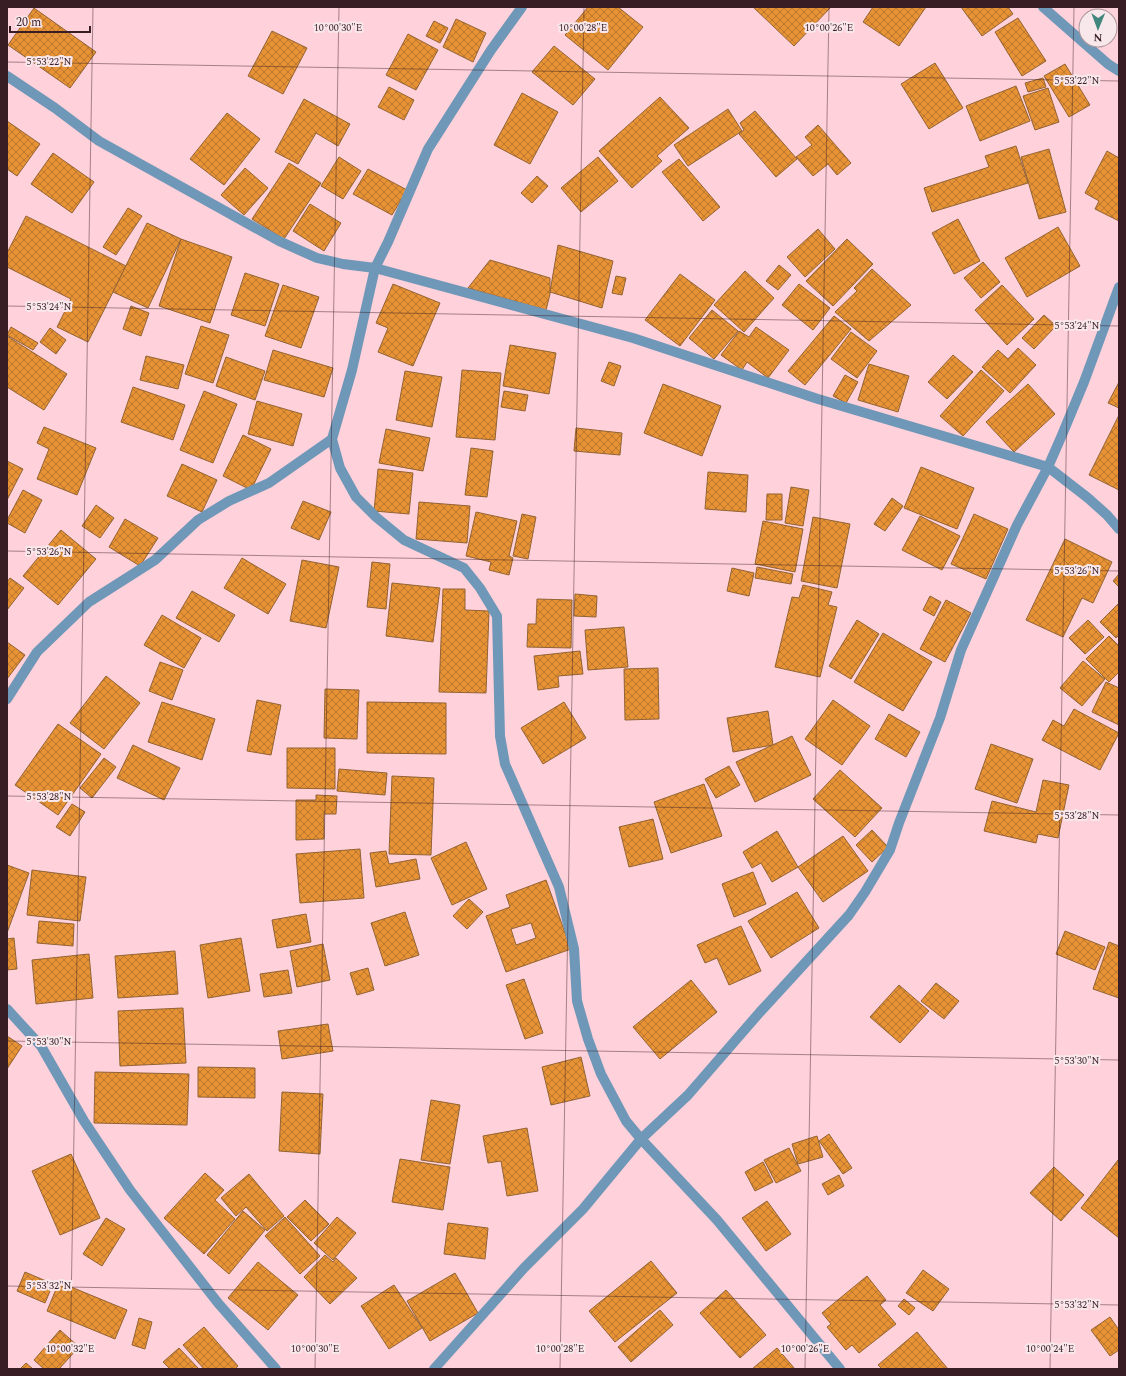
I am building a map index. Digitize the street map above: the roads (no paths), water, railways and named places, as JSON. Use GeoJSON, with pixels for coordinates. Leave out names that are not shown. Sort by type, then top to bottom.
{"type":"FeatureCollection","features":[{"type":"Feature","properties":{"kind":"street"},"geometry":{"type":"LineString","coordinates":[[522,7],[491,50],[428,149],[388,242],[375,268],[352,370],[332,439],[340,468],[356,497],[376,517],[404,540],[464,568],[480,588],[497,616],[500,736],[505,764],[559,887],[574,949],[577,1001],[588,1039],[601,1074],[626,1121],[717,1220],[840,1369]]}},
{"type":"Feature","properties":{"kind":"street"},"geometry":{"type":"LineString","coordinates":[[1044,7],[1108,64],[1119,71]]}},
{"type":"Feature","properties":{"kind":"street"},"geometry":{"type":"LineString","coordinates":[[7,76],[55,108],[99,141],[279,242],[317,258],[343,264],[375,268],[632,338],[818,399],[1048,467],[1088,498],[1107,515],[1119,530]]}},
{"type":"Feature","properties":{"kind":"street"},"geometry":{"type":"LineString","coordinates":[[434,1369],[524,1268],[583,1209],[641,1139],[688,1095],[760,1012],[849,915],[865,892],[890,850],[940,718],[961,650],[1017,525],[1048,467],[1084,382],[1119,287]]}},
{"type":"Feature","properties":{"kind":"street"},"geometry":{"type":"LineString","coordinates":[[7,699],[38,652],[89,602],[155,560],[198,520],[229,502],[269,483],[332,439]]}},
{"type":"Feature","properties":{"kind":"street"},"geometry":{"type":"LineString","coordinates":[[7,1009],[41,1046],[84,1121],[130,1190],[218,1303],[276,1369]]}}]}
